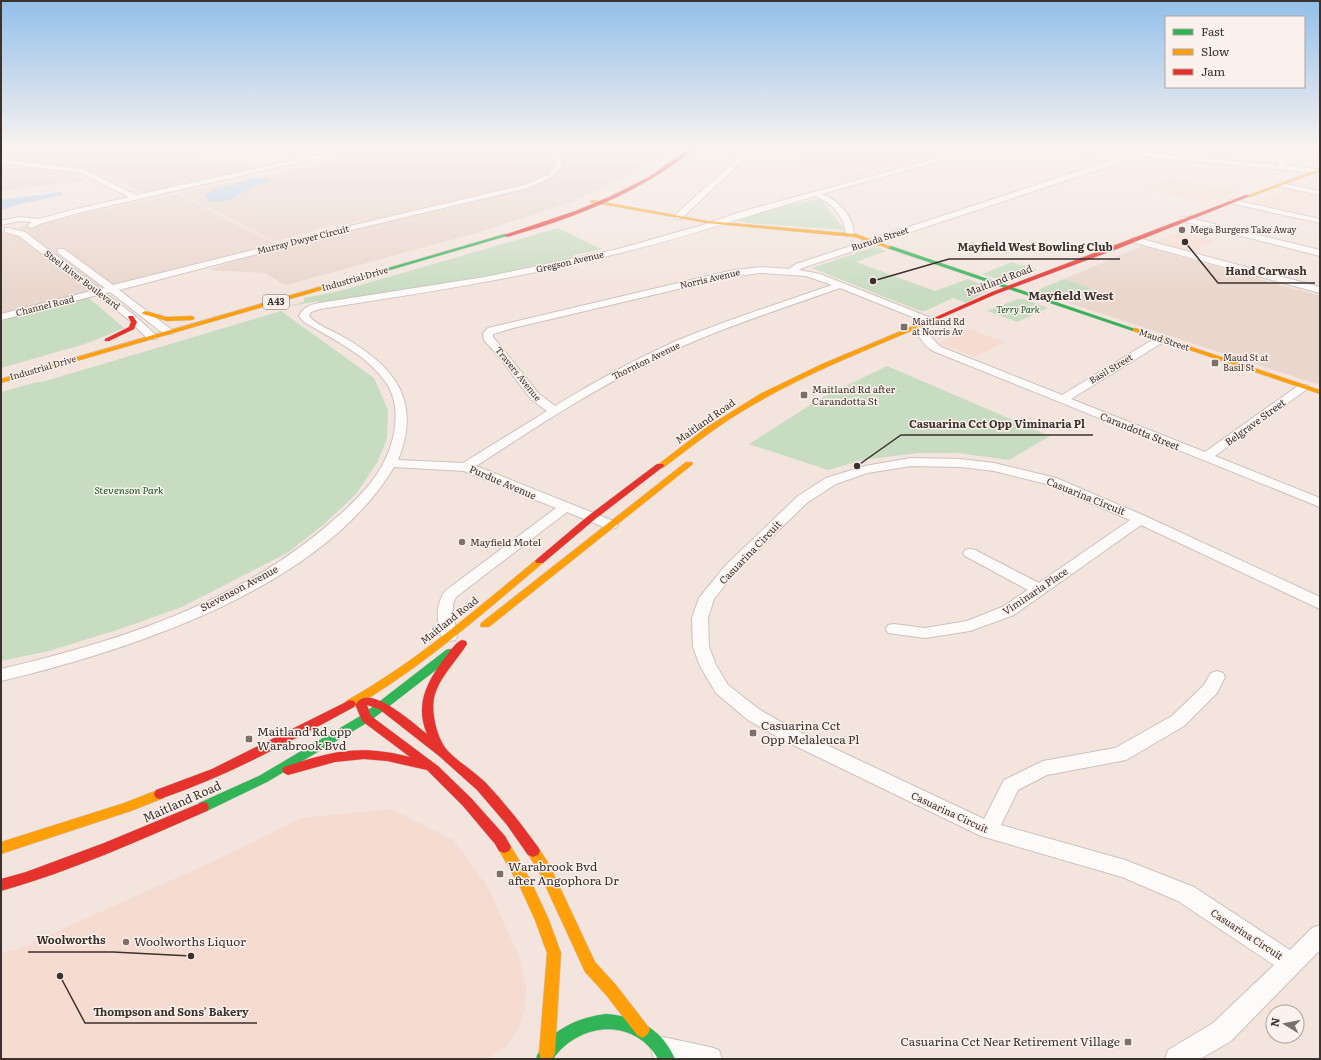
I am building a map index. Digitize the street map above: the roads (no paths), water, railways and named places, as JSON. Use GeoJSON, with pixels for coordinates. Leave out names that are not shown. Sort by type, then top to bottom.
{"type":"FeatureCollection","features":[{"type":"Feature","properties":{"kind":"main road","name":"Industrial Drive"},"geometry":{"type":"LineString","coordinates":[[165,330],[211,314],[520,226],[602,196]]}},
{"type":"Feature","properties":{"kind":"main road","name":"Industrial Drive"},"geometry":{"type":"LineString","coordinates":[[1,374],[518,232],[602,203],[616,196]]}},
{"type":"Feature","properties":{"kind":"main road"},"geometry":{"type":"LineString","coordinates":[[624,196],[618,202],[640,210]]}},
{"type":"Feature","properties":{"kind":"main road","name":"Maitland Road"},"geometry":{"type":"LineString","coordinates":[[1,848],[127,807],[216,772],[282,740],[359,698],[408,667],[448,636],[591,518],[703,434],[763,396],[819,368],[928,320],[1007,288],[1246,196]]}},
{"type":"Feature","properties":{"kind":"main road"},"geometry":{"type":"LineString","coordinates":[[592,201],[640,210]]}},
{"type":"Feature","properties":{"kind":"main road","name":"Maud Street"},"geometry":{"type":"LineString","coordinates":[[640,210],[719,223],[850,234],[1320,392]]}},
{"type":"Feature","properties":{"kind":"main road","name":"Maitland Road"},"geometry":{"type":"LineString","coordinates":[[894,346],[1091,262],[1114,248]]}},
{"type":"Feature","properties":{"kind":"main road"},"geometry":{"type":"LineString","coordinates":[[144,313],[174,319],[188,319],[211,314]]}},
{"type":"Feature","properties":{"kind":"main road"},"geometry":{"type":"LineString","coordinates":[[41,362],[106,341],[125,332],[134,325],[131,317]]}},
{"type":"Feature","properties":{"kind":"main road","name":"Industrial Drive"},"geometry":{"type":"LineString","coordinates":[[1,381],[149,334]]}},
{"type":"Feature","properties":{"kind":"main road"},"geometry":{"type":"LineString","coordinates":[[480,630],[694,460]]}},
{"type":"Feature","properties":{"kind":"main road","name":"Maitland Road"},"geometry":{"type":"LineString","coordinates":[[1,885],[26,878],[109,847],[195,811],[263,779],[366,718],[465,642],[438,678],[431,692],[428,704],[428,716],[431,729],[442,753]]}},
{"type":"Feature","properties":{"kind":"main road"},"geometry":{"type":"LineString","coordinates":[[359,698],[383,706],[442,753],[481,786],[512,821],[544,868],[590,966],[642,1030],[653,1039],[665,1054]]}},
{"type":"Feature","properties":{"kind":"main road"},"geometry":{"type":"LineString","coordinates":[[359,698],[366,718],[434,769],[500,840],[525,883],[542,920],[554,953],[546,1056]]}},
{"type":"Feature","properties":{"kind":"main road"},"geometry":{"type":"LineString","coordinates":[[263,779],[324,760],[342,756],[364,754],[387,756],[434,769]]}},
{"type":"Feature","properties":{"kind":"main road"},"geometry":{"type":"LineString","coordinates":[[546,1056],[563,1037],[582,1025],[602,1021],[623,1022],[642,1030]]}},
{"type":"Feature","properties":{"kind":"street"},"geometry":{"type":"LineString","coordinates":[[1,223],[76,211],[143,196]]}},
{"type":"Feature","properties":{"kind":"street","name":"Murray Dwyer Circuit"},"geometry":{"type":"LineString","coordinates":[[112,289],[329,233],[485,196]]}},
{"type":"Feature","properties":{"kind":"street"},"geometry":{"type":"LineString","coordinates":[[678,217],[700,196]]}},
{"type":"Feature","properties":{"kind":"street","name":"Gregson Avenue"},"geometry":{"type":"LineString","coordinates":[[304,313],[319,306],[485,280],[551,267],[626,249],[806,196]]}},
{"type":"Feature","properties":{"kind":"street"},"geometry":{"type":"LineString","coordinates":[[822,196],[831,200],[836,205],[850,229],[850,234]]}},
{"type":"Feature","properties":{"kind":"street","name":"Buruda Street"},"geometry":{"type":"LineString","coordinates":[[792,271],[799,266],[1010,196]]}},
{"type":"Feature","properties":{"kind":"street"},"geometry":{"type":"LineString","coordinates":[[1233,201],[1320,221]]}},
{"type":"Feature","properties":{"kind":"street"},"geometry":{"type":"LineString","coordinates":[[3,230],[35,226],[76,211]]}},
{"type":"Feature","properties":{"kind":"street"},"geometry":{"type":"LineString","coordinates":[[26,218],[32,219],[35,226]]}},
{"type":"Feature","properties":{"kind":"street"},"geometry":{"type":"LineString","coordinates":[[1185,219],[1320,253]]}},
{"type":"Feature","properties":{"kind":"street","name":"Steel River Boulevard"},"geometry":{"type":"LineString","coordinates":[[3,230],[22,234],[131,317],[149,334]]}},
{"type":"Feature","properties":{"kind":"street"},"geometry":{"type":"LineString","coordinates":[[1135,240],[1320,290]]}},
{"type":"Feature","properties":{"kind":"street","name":"Steel River Boulevard"},"geometry":{"type":"LineString","coordinates":[[53,246],[165,330]]}},
{"type":"Feature","properties":{"kind":"street","name":"Norris Avenue"},"geometry":{"type":"LineString","coordinates":[[488,333],[492,330],[512,325],[729,274],[761,270],[792,271],[817,276],[928,320]]}},
{"type":"Feature","properties":{"kind":"street","name":"Thornton Avenue"},"geometry":{"type":"LineString","coordinates":[[466,467],[554,410],[620,373],[683,342],[723,326],[840,286]]}},
{"type":"Feature","properties":{"kind":"street","name":"Channel Road"},"geometry":{"type":"LineString","coordinates":[[1,317],[112,289]]}},
{"type":"Feature","properties":{"kind":"street","name":"Stevenson Avenue"},"geometry":{"type":"LineString","coordinates":[[1,675],[86,653],[145,632],[200,609],[256,582],[317,542],[346,518],[373,490],[391,463],[400,439],[402,416],[399,399],[393,384],[380,368],[363,354],[307,320],[304,313]]}},
{"type":"Feature","properties":{"kind":"street"},"geometry":{"type":"LineString","coordinates":[[475,332],[488,333]]}},
{"type":"Feature","properties":{"kind":"street","name":"Travers Avenue"},"geometry":{"type":"LineString","coordinates":[[488,333],[488,338],[539,401],[554,410]]}},
{"type":"Feature","properties":{"kind":"street","name":"Carandotta Street"},"geometry":{"type":"LineString","coordinates":[[922,334],[930,344],[937,349],[1320,503]]}},
{"type":"Feature","properties":{"kind":"street","name":"Basil Street"},"geometry":{"type":"LineString","coordinates":[[1062,400],[1161,339]]}},
{"type":"Feature","properties":{"kind":"street","name":"Belgrave Street"},"geometry":{"type":"LineString","coordinates":[[1206,457],[1304,387]]}},
{"type":"Feature","properties":{"kind":"street","name":"Casuarina Circuit"},"geometry":{"type":"LineString","coordinates":[[1292,964],[1186,894],[1126,869],[988,830],[791,736],[754,715],[722,689],[708,666],[701,647],[700,618],[707,598],[730,569],[803,498],[831,482],[865,470],[912,462],[960,463],[994,467],[1052,481],[1140,519],[1298,592],[1320,604]]}},
{"type":"Feature","properties":{"kind":"street","name":"Purdue Avenue"},"geometry":{"type":"LineString","coordinates":[[391,463],[466,467],[611,526]]}},
{"type":"Feature","properties":{"kind":"street"},"geometry":{"type":"LineString","coordinates":[[448,636],[444,610],[446,600],[450,594],[564,508]]}},
{"type":"Feature","properties":{"kind":"street","name":"Viminaria Place"},"geometry":{"type":"LineString","coordinates":[[894,629],[925,633],[970,626],[1008,611],[1140,519]]}},
{"type":"Feature","properties":{"kind":"street"},"geometry":{"type":"LineString","coordinates":[[970,552],[1039,589]]}},
{"type":"Feature","properties":{"kind":"street"},"geometry":{"type":"LineString","coordinates":[[988,830],[1011,785],[1043,768],[1119,755],[1178,721],[1211,689],[1218,676]]}},
{"type":"Feature","properties":{"kind":"street","name":"Casuarina Circuit"},"geometry":{"type":"LineString","coordinates":[[1176,1059],[1222,1032],[1320,935]]}},
{"type":"Feature","properties":{"kind":"street"},"geometry":{"type":"LineString","coordinates":[[665,1054],[710,1059]]}},
{"type":"Feature","properties":{"kind":"water"},"geometry":{"type":"Polygon","coordinates":[[[27,196],[56,196],[20,204],[1,210],[1,200],[27,196]]]}},
{"type":"Feature","properties":{"kind":"water"},"geometry":{"type":"Polygon","coordinates":[[[206,196],[236,196],[230,200],[219,202],[208,201],[206,196]]]}},
{"type":"Feature","properties":{"kind":"place","name":"Mega Burgers Take Away"},"geometry":{"type":"Point","coordinates":[1182,230]}},
{"type":"Feature","properties":{"kind":"place","name":"Hand Carwash"},"geometry":{"type":"Point","coordinates":[1185,242]}},
{"type":"Feature","properties":{"kind":"place","name":"Mayfield West Bowling Club"},"geometry":{"type":"Point","coordinates":[873,281]}},
{"type":"Feature","properties":{"kind":"place","name":"Maitland Rd at Norris Av"},"geometry":{"type":"Point","coordinates":[904,327]}},
{"type":"Feature","properties":{"kind":"place","name":"Maud St at Basil St"},"geometry":{"type":"Point","coordinates":[1215,363]}},
{"type":"Feature","properties":{"kind":"place","name":"Maitland Rd after Carandotta St"},"geometry":{"type":"Point","coordinates":[804,395]}},
{"type":"Feature","properties":{"kind":"place","name":"Casuarina Cct Opp Viminaria Pl"},"geometry":{"type":"Point","coordinates":[857,466]}},
{"type":"Feature","properties":{"kind":"place","name":"Mayfield Motel"},"geometry":{"type":"Point","coordinates":[462,542]}},
{"type":"Feature","properties":{"kind":"place","name":"Casuarina Cct Opp Melaleuca Pl"},"geometry":{"type":"Point","coordinates":[753,733]}},
{"type":"Feature","properties":{"kind":"place","name":"Maitland Rd opp Warabrook Bvd"},"geometry":{"type":"Point","coordinates":[249,739]}},
{"type":"Feature","properties":{"kind":"place","name":"Warabrook Bvd after Angophora Dr"},"geometry":{"type":"Point","coordinates":[500,874]}},
{"type":"Feature","properties":{"kind":"place","name":"Woolworths Liquor"},"geometry":{"type":"Point","coordinates":[126,942]}},
{"type":"Feature","properties":{"kind":"place","name":"Woolworths"},"geometry":{"type":"Point","coordinates":[191,956]}},
{"type":"Feature","properties":{"kind":"place","name":"Thompson and Sons' Bakery"},"geometry":{"type":"Point","coordinates":[60,976]}},
{"type":"Feature","properties":{"kind":"place","name":"Casuarina Cct Near Retirement Village"},"geometry":{"type":"Point","coordinates":[1128,1042]}},
{"type":"Feature","properties":{"kind":"district","name":"Mayfield West"},"geometry":{"type":"Point","coordinates":[1071,296]}},
{"type":"Feature","properties":{"kind":"park label","name":"Terry Park"},"geometry":{"type":"Point","coordinates":[1018,310]}},
{"type":"Feature","properties":{"kind":"park label","name":"Stevenson Park"},"geometry":{"type":"Point","coordinates":[129,490]}}]}
